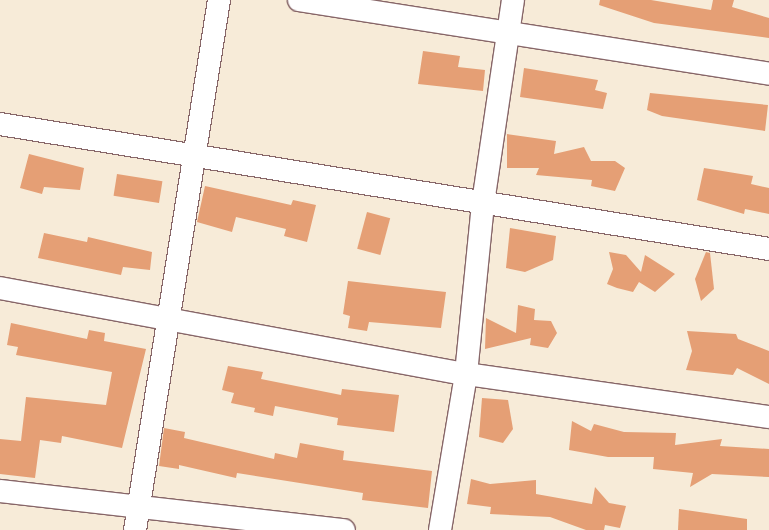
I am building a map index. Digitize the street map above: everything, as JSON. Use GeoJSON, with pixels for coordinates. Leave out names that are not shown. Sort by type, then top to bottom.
{"type":"FeatureCollection","features":[{"type":"Feature","properties":{"kind":"street"},"geometry":{"type":"LineString","coordinates":[[135,530],[166,318],[219,0]]}},
{"type":"Feature","properties":{"kind":"street"},"geometry":{"type":"LineString","coordinates":[[299,0],[769,74]]}},
{"type":"Feature","properties":{"kind":"street"},"geometry":{"type":"LineString","coordinates":[[440,530],[466,374],[483,202],[512,0]]}},
{"type":"Feature","properties":{"kind":"street"},"geometry":{"type":"LineString","coordinates":[[0,124],[769,249]]}},
{"type":"Feature","properties":{"kind":"street"},"geometry":{"type":"LineString","coordinates":[[0,288],[466,374],[769,417]]}},
{"type":"Feature","properties":{"kind":"street"},"geometry":{"type":"LineString","coordinates":[[0,491],[344,530]]}},
{"type":"Feature","properties":{"kind":"building"},"geometry":{"type":"Polygon","coordinates":[[[600,0],[651,0],[711,10],[713,0],[734,0],[732,7],[769,18],[769,38],[654,23],[599,5],[600,0]]]}},
{"type":"Feature","properties":{"kind":"building"},"geometry":{"type":"Polygon","coordinates":[[[423,51],[460,56],[458,67],[485,70],[483,91],[418,84],[423,51]]]}},
{"type":"Feature","properties":{"kind":"building"},"geometry":{"type":"Polygon","coordinates":[[[524,68],[598,80],[595,90],[607,93],[603,109],[520,97],[524,68]]]}},
{"type":"Feature","properties":{"kind":"building"},"geometry":{"type":"Polygon","coordinates":[[[650,93],[768,105],[765,131],[662,116],[647,110],[650,93]]]}},
{"type":"Feature","properties":{"kind":"building"},"geometry":{"type":"Polygon","coordinates":[[[507,134],[556,141],[554,154],[584,147],[591,161],[615,161],[625,168],[615,191],[591,186],[592,180],[536,175],[539,168],[507,168],[507,134]]]}},
{"type":"Feature","properties":{"kind":"building"},"geometry":{"type":"Polygon","coordinates":[[[29,154],[84,168],[80,190],[44,187],[42,194],[20,188],[29,154]]]}},
{"type":"Feature","properties":{"kind":"building"},"geometry":{"type":"Polygon","coordinates":[[[704,168],[753,176],[751,184],[769,188],[769,214],[745,209],[744,214],[697,200],[704,168]]]}},
{"type":"Feature","properties":{"kind":"building"},"geometry":{"type":"Polygon","coordinates":[[[117,174],[162,181],[159,203],[114,196],[117,174]]]}},
{"type":"Feature","properties":{"kind":"building"},"geometry":{"type":"Polygon","coordinates":[[[205,186],[291,205],[293,200],[316,205],[307,242],[284,236],[286,229],[236,217],[232,232],[197,222],[205,186]]]}},
{"type":"Feature","properties":{"kind":"building"},"geometry":{"type":"Polygon","coordinates":[[[367,212],[390,218],[380,255],[357,249],[367,212]]]}},
{"type":"Feature","properties":{"kind":"building"},"geometry":{"type":"Polygon","coordinates":[[[510,228],[556,236],[553,260],[525,272],[506,268],[510,228]]]}},
{"type":"Feature","properties":{"kind":"building"},"geometry":{"type":"Polygon","coordinates":[[[44,233],[87,242],[88,237],[152,252],[150,270],[123,267],[121,275],[38,258],[44,233]]]}},
{"type":"Feature","properties":{"kind":"building"},"geometry":{"type":"Polygon","coordinates":[[[609,252],[626,255],[641,272],[645,255],[675,274],[655,292],[639,282],[633,292],[617,288],[607,284],[613,269],[609,252]]]}},
{"type":"Feature","properties":{"kind":"building"},"geometry":{"type":"Polygon","coordinates":[[[706,252],[710,253],[714,289],[701,301],[695,279],[706,252]]]}},
{"type":"Feature","properties":{"kind":"building"},"geometry":{"type":"Polygon","coordinates":[[[348,281],[446,292],[441,328],[369,322],[367,331],[348,328],[350,316],[343,314],[348,281]]]}},
{"type":"Feature","properties":{"kind":"building"},"geometry":{"type":"Polygon","coordinates":[[[518,305],[535,309],[534,320],[551,321],[557,333],[548,348],[530,345],[531,338],[485,349],[486,318],[516,333],[518,305]]]}},
{"type":"Feature","properties":{"kind":"building"},"geometry":{"type":"Polygon","coordinates":[[[11,323],[87,339],[89,330],[105,333],[104,341],[146,349],[122,448],[62,436],[61,443],[40,440],[35,478],[0,474],[0,439],[21,441],[26,397],[106,405],[112,372],[16,355],[18,347],[7,345],[11,323]]]}},
{"type":"Feature","properties":{"kind":"building"},"geometry":{"type":"Polygon","coordinates":[[[687,331],[736,334],[738,339],[769,351],[769,384],[737,368],[733,375],[686,370],[692,351],[687,331]]]}},
{"type":"Feature","properties":{"kind":"building"},"geometry":{"type":"Polygon","coordinates":[[[228,366],[263,372],[261,379],[341,395],[342,389],[399,395],[394,432],[337,425],[338,418],[275,406],[273,416],[254,412],[255,408],[231,403],[234,393],[222,390],[228,366]]]}},
{"type":"Feature","properties":{"kind":"building"},"geometry":{"type":"Polygon","coordinates":[[[482,398],[508,400],[513,429],[503,443],[479,437],[482,398]]]}},
{"type":"Feature","properties":{"kind":"building"},"geometry":{"type":"Polygon","coordinates":[[[572,421],[591,431],[594,424],[624,432],[676,433],[675,445],[722,439],[720,446],[769,449],[769,477],[712,474],[690,487],[693,473],[653,469],[654,457],[608,457],[569,450],[572,421]]]}},
{"type":"Feature","properties":{"kind":"building"},"geometry":{"type":"Polygon","coordinates":[[[164,428],[185,432],[184,438],[274,459],[275,453],[297,458],[300,443],[344,451],[343,460],[432,471],[428,508],[362,500],[363,493],[237,473],[236,478],[179,465],[179,469],[159,466],[164,428]]]}},
{"type":"Feature","properties":{"kind":"building"},"geometry":{"type":"Polygon","coordinates":[[[471,479],[490,484],[536,480],[536,494],[592,504],[595,487],[609,503],[626,506],[620,528],[605,525],[604,530],[586,530],[550,517],[490,514],[491,507],[467,504],[471,479]]]}},
{"type":"Feature","properties":{"kind":"building"},"geometry":{"type":"Polygon","coordinates":[[[679,509],[747,519],[747,530],[678,530],[679,509]]]}}]}
